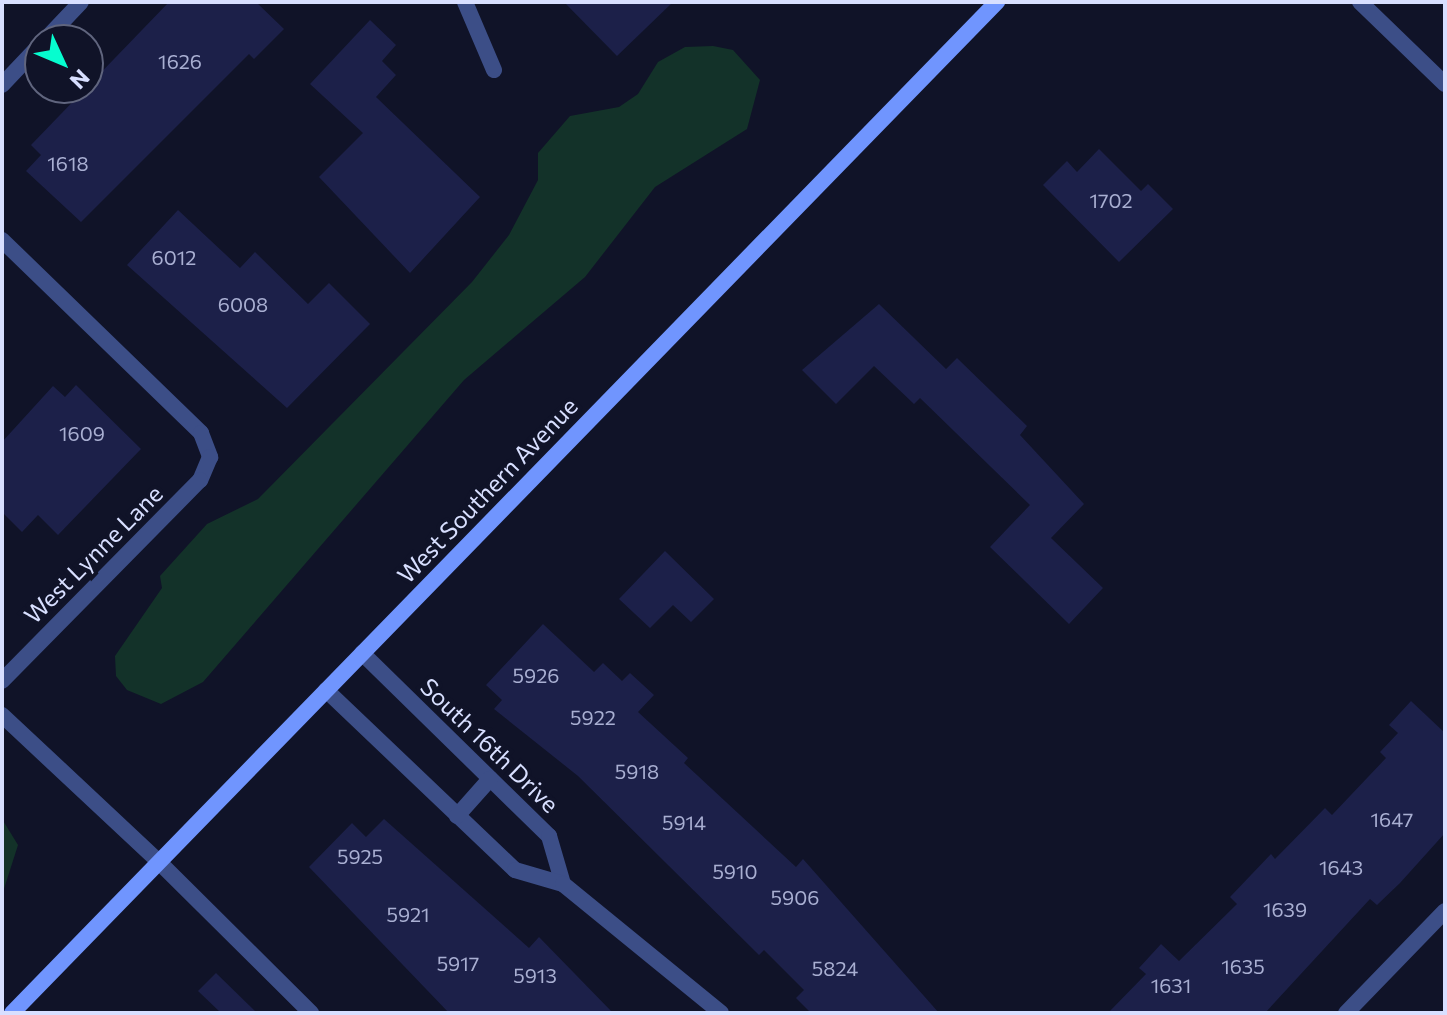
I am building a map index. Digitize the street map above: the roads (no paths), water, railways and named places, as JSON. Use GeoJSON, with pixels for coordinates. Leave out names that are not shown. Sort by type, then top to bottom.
{"type":"FeatureCollection","features":[{"type":"Feature","properties":{"kind":"main road","name":"West Southern Avenue"},"geometry":{"type":"LineString","coordinates":[[12,1013],[997,2]]}},
{"type":"Feature","properties":{"kind":"street"},"geometry":{"type":"LineString","coordinates":[[60,24],[81,2]]}},
{"type":"Feature","properties":{"kind":"street"},"geometry":{"type":"LineString","coordinates":[[465,2],[494,70]]}},
{"type":"Feature","properties":{"kind":"street"},"geometry":{"type":"LineString","coordinates":[[1360,2],[1445,84]]}},
{"type":"Feature","properties":{"kind":"street"},"geometry":{"type":"LineString","coordinates":[[2,85],[24,62]]}},
{"type":"Feature","properties":{"kind":"street","name":"West Lynne Lane"},"geometry":{"type":"LineString","coordinates":[[2,240],[201,433],[210,457],[200,480],[2,681]]}},
{"type":"Feature","properties":{"kind":"street","name":"South 16th Drive"},"geometry":{"type":"LineString","coordinates":[[362,653],[549,836],[563,884]]}},
{"type":"Feature","properties":{"kind":"street"},"geometry":{"type":"LineString","coordinates":[[326,690],[515,870],[563,884],[721,1013]]}},
{"type":"Feature","properties":{"kind":"street"},"geometry":{"type":"LineString","coordinates":[[2,715],[158,861],[311,1013]]}},
{"type":"Feature","properties":{"kind":"street"},"geometry":{"type":"LineString","coordinates":[[457,816],[490,779]]}},
{"type":"Feature","properties":{"kind":"street"},"geometry":{"type":"LineString","coordinates":[[1346,1013],[1445,911]]}}]}
